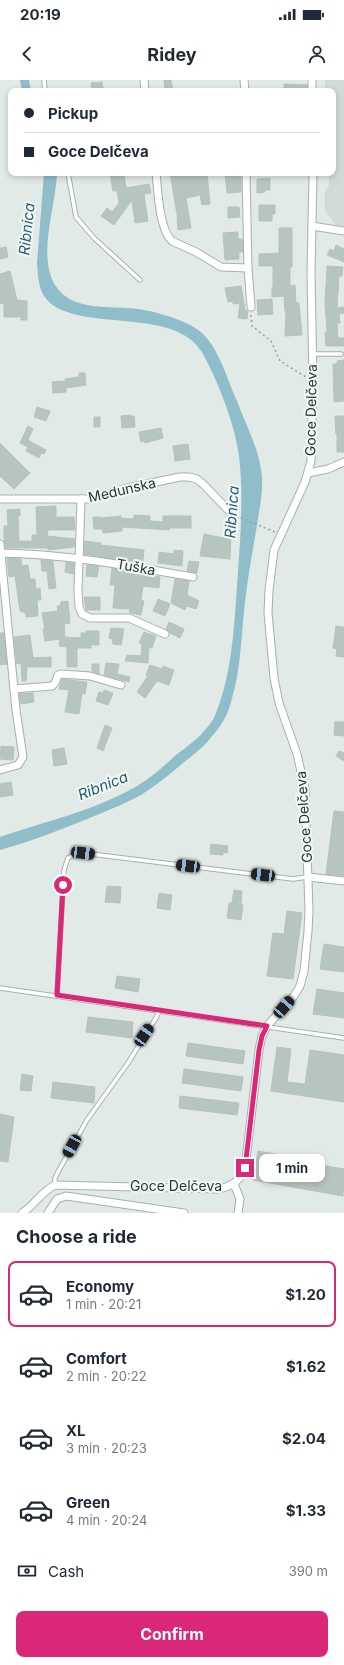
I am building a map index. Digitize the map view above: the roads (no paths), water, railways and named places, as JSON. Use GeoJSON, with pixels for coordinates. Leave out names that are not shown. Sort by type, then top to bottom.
{"type":"FeatureCollection","features":[{"type":"Feature","properties":{"kind":"street"},"geometry":{"type":"LineString","coordinates":[[156,176],[164,224],[169,238],[217,265],[225,268],[248,268]]}},
{"type":"Feature","properties":{"kind":"street"},"geometry":{"type":"LineString","coordinates":[[246,176],[248,268],[251,307]]}},
{"type":"Feature","properties":{"kind":"street","name":"Goce Delčeva"},"geometry":{"type":"LineString","coordinates":[[55,1185],[216,1189],[234,1184],[242,1175],[245,1168],[262,1036],[267,1026],[294,996],[300,986],[304,971],[308,931],[305,789],[297,754],[279,703],[270,649],[268,613],[274,550],[293,510],[308,473],[312,448],[313,176]]}},
{"type":"Feature","properties":{"kind":"street"},"geometry":{"type":"LineString","coordinates":[[312,226],[344,231]]}},
{"type":"Feature","properties":{"kind":"street"},"geometry":{"type":"LineString","coordinates":[[308,473],[328,469],[344,462]]}},
{"type":"Feature","properties":{"kind":"street","name":"Medunska"},"geometry":{"type":"LineString","coordinates":[[0,499],[90,500],[127,488],[180,477],[189,477],[197,479],[230,512]]}},
{"type":"Feature","properties":{"kind":"street"},"geometry":{"type":"LineString","coordinates":[[81,499],[79,607],[82,614],[90,618],[129,618],[165,634]]}},
{"type":"Feature","properties":{"kind":"street"},"geometry":{"type":"LineString","coordinates":[[0,544],[14,689],[23,757],[18,765],[0,770]]}},
{"type":"Feature","properties":{"kind":"street","name":"Tuška"},"geometry":{"type":"LineString","coordinates":[[1,553],[32,553],[79,558],[193,577]]}},
{"type":"Feature","properties":{"kind":"street"},"geometry":{"type":"LineString","coordinates":[[14,689],[52,686],[58,675],[62,674],[90,676],[122,685]]}},
{"type":"Feature","properties":{"kind":"street"},"geometry":{"type":"LineString","coordinates":[[308,877],[344,881]]}},
{"type":"Feature","properties":{"kind":"street"},"geometry":{"type":"LineString","coordinates":[[234,1184],[237,1188],[240,1199],[238,1213]]}},
{"type":"Feature","properties":{"kind":"street"},"geometry":{"type":"LineString","coordinates":[[22,1213],[32,1206],[46,1190],[55,1185]]}},
{"type":"Feature","properties":{"kind":"street"},"geometry":{"type":"LineString","coordinates":[[48,1213],[57,1199],[66,1196],[184,1213]]}},
{"type":"Feature","properties":{"kind":"lane"},"geometry":{"type":"LineString","coordinates":[[69,176],[76,217],[94,238],[140,280]]}},
{"type":"Feature","properties":{"kind":"lane"},"geometry":{"type":"LineString","coordinates":[[312,354],[342,354]]}},
{"type":"Feature","properties":{"kind":"lane"},"geometry":{"type":"LineString","coordinates":[[57,995],[64,870],[68,858],[75,854],[83,853],[293,879],[308,877]]}},
{"type":"Feature","properties":{"kind":"lane"},"geometry":{"type":"LineString","coordinates":[[0,988],[57,995],[344,1038]]}},
{"type":"Feature","properties":{"kind":"lane"},"geometry":{"type":"LineString","coordinates":[[55,1185],[58,1172],[87,1120],[128,1063],[159,1011]]}},
{"type":"Feature","properties":{"kind":"water"},"geometry":{"type":"Polygon","coordinates":[[[20,80],[29,80],[30,88],[21,88],[20,80]]]}},
{"type":"Feature","properties":{"kind":"water"},"geometry":{"type":"Polygon","coordinates":[[[44,176],[57,176],[47,245],[50,273],[55,285],[63,294],[82,304],[138,309],[154,312],[191,325],[203,334],[219,357],[252,438],[261,467],[262,488],[247,585],[241,648],[235,689],[230,706],[219,727],[199,750],[141,795],[74,824],[0,850],[0,837],[87,809],[121,795],[137,786],[162,768],[202,734],[213,720],[226,682],[233,634],[239,554],[241,488],[237,444],[230,417],[203,354],[190,339],[171,329],[148,324],[76,315],[57,308],[44,296],[42,292],[39,284],[37,263],[44,176]]]}},
{"type":"Feature","properties":{"kind":"water label","name":"Ribnica"},"geometry":{"type":"Point","coordinates":[27,229]}},
{"type":"Feature","properties":{"kind":"water label","name":"Ribnica"},"geometry":{"type":"Point","coordinates":[232,512]}},
{"type":"Feature","properties":{"kind":"water label","name":"Ribnica"},"geometry":{"type":"Point","coordinates":[103,786]}}]}
